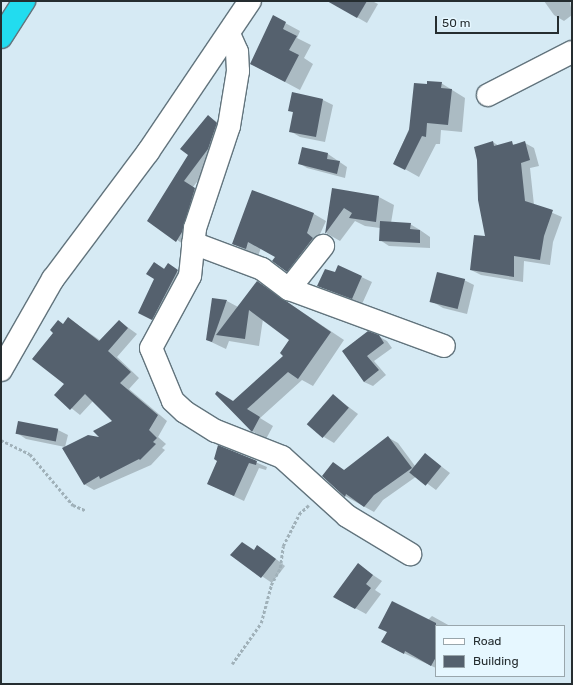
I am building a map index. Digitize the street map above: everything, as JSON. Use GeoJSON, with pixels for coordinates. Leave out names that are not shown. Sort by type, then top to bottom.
{"type":"FeatureCollection","features":[{"type":"Feature","properties":{"kind":"highway"},"geometry":{"type":"LineString","coordinates":[[1,37],[24,1]]}},
{"type":"Feature","properties":{"kind":"street"},"geometry":{"type":"LineString","coordinates":[[1,370],[53,279],[148,152],[250,1]]}},
{"type":"Feature","properties":{"kind":"street"},"geometry":{"type":"LineString","coordinates":[[229,34],[237,52],[238,70],[229,126],[195,228],[190,276],[151,348],[173,401],[185,412],[216,431],[282,457],[347,516],[410,554]]}},
{"type":"Feature","properties":{"kind":"street"},"geometry":{"type":"LineString","coordinates":[[488,95],[572,52]]}},
{"type":"Feature","properties":{"kind":"street"},"geometry":{"type":"LineString","coordinates":[[193,243],[262,269],[289,289],[444,346]]}},
{"type":"Feature","properties":{"kind":"street"},"geometry":{"type":"LineString","coordinates":[[289,289],[323,246]]}},
{"type":"Feature","properties":{"kind":"path"},"geometry":{"type":"LineString","coordinates":[[1,440],[30,454],[73,505],[85,510]]}},
{"type":"Feature","properties":{"kind":"path"},"geometry":{"type":"LineString","coordinates":[[232,664],[261,623],[271,586],[280,568],[283,546],[299,514],[322,492]]}},
{"type":"Feature","properties":{"kind":"building"},"geometry":{"type":"Polygon","coordinates":[[[327,1],[367,1],[357,18],[327,1]]]}},
{"type":"Feature","properties":{"kind":"building"},"geometry":{"type":"Polygon","coordinates":[[[273,15],[286,22],[283,29],[297,36],[289,50],[299,55],[285,82],[250,64],[273,15]]]}},
{"type":"Feature","properties":{"kind":"building"},"geometry":{"type":"Polygon","coordinates":[[[427,81],[442,82],[441,88],[452,89],[448,125],[427,123],[426,137],[422,136],[405,170],[393,164],[409,130],[414,83],[427,84],[427,81]]]}},
{"type":"Feature","properties":{"kind":"building"},"geometry":{"type":"Polygon","coordinates":[[[292,92],[323,99],[316,137],[289,132],[293,112],[288,111],[292,92]]]}},
{"type":"Feature","properties":{"kind":"building"},"geometry":{"type":"Polygon","coordinates":[[[208,115],[217,123],[208,149],[184,181],[195,188],[182,232],[176,242],[147,221],[188,155],[180,149],[208,115]]]}},
{"type":"Feature","properties":{"kind":"building"},"geometry":{"type":"Polygon","coordinates":[[[493,141],[494,146],[512,141],[513,145],[525,141],[530,160],[521,163],[525,201],[553,210],[544,236],[540,260],[514,256],[514,277],[470,270],[474,235],[485,236],[478,200],[477,160],[474,147],[493,141]]]}},
{"type":"Feature","properties":{"kind":"building"},"geometry":{"type":"Polygon","coordinates":[[[302,147],[328,153],[327,159],[340,161],[337,174],[298,164],[302,147]]]}},
{"type":"Feature","properties":{"kind":"building"},"geometry":{"type":"Polygon","coordinates":[[[332,188],[379,196],[376,222],[349,218],[352,213],[344,208],[325,234],[332,188]]]}},
{"type":"Feature","properties":{"kind":"building"},"geometry":{"type":"Polygon","coordinates":[[[252,190],[314,213],[307,233],[313,238],[287,272],[272,261],[275,257],[248,242],[246,249],[232,244],[252,190]]]}},
{"type":"Feature","properties":{"kind":"building"},"geometry":{"type":"Polygon","coordinates":[[[380,221],[411,223],[410,229],[420,230],[420,243],[379,241],[380,221]]]}},
{"type":"Feature","properties":{"kind":"building"},"geometry":{"type":"Polygon","coordinates":[[[154,262],[164,269],[168,263],[178,270],[152,320],[138,313],[154,279],[146,274],[154,262]]]}},
{"type":"Feature","properties":{"kind":"building"},"geometry":{"type":"Polygon","coordinates":[[[338,265],[362,276],[352,299],[317,286],[325,269],[335,272],[338,265]]]}},
{"type":"Feature","properties":{"kind":"building"},"geometry":{"type":"Polygon","coordinates":[[[437,272],[465,279],[458,309],[430,302],[437,272]]]}},
{"type":"Feature","properties":{"kind":"building"},"geometry":{"type":"Polygon","coordinates":[[[257,281],[331,332],[298,379],[288,372],[247,409],[260,417],[252,432],[215,394],[217,391],[233,401],[283,356],[280,353],[289,340],[249,310],[245,339],[216,335],[257,281]]]}},
{"type":"Feature","properties":{"kind":"building"},"geometry":{"type":"Polygon","coordinates":[[[212,298],[227,300],[212,342],[206,340],[212,298]]]}},
{"type":"Feature","properties":{"kind":"building"},"geometry":{"type":"Polygon","coordinates":[[[68,317],[99,341],[119,320],[128,328],[108,351],[131,372],[120,383],[158,415],[149,430],[157,438],[153,442],[156,444],[140,460],[139,459],[100,479],[99,476],[84,485],[62,448],[88,435],[99,437],[93,431],[112,421],[85,394],[70,410],[54,395],[64,384],[32,359],[53,333],[50,330],[58,320],[63,324],[68,317]]]}},
{"type":"Feature","properties":{"kind":"building"},"geometry":{"type":"Polygon","coordinates":[[[368,331],[379,335],[384,343],[367,356],[379,370],[364,382],[342,351],[368,331]]]}},
{"type":"Feature","properties":{"kind":"building"},"geometry":{"type":"Polygon","coordinates":[[[333,394],[349,408],[323,438],[307,424],[333,394]]]}},
{"type":"Feature","properties":{"kind":"building"},"geometry":{"type":"Polygon","coordinates":[[[18,421],[58,429],[56,442],[16,434],[18,421]]]}},
{"type":"Feature","properties":{"kind":"building"},"geometry":{"type":"Polygon","coordinates":[[[388,436],[412,468],[374,495],[364,507],[346,494],[345,497],[322,476],[333,462],[344,470],[388,436]]]}},
{"type":"Feature","properties":{"kind":"building"},"geometry":{"type":"Polygon","coordinates":[[[218,445],[257,461],[256,465],[249,463],[234,496],[207,484],[217,461],[214,459],[218,445]]]}},
{"type":"Feature","properties":{"kind":"building"},"geometry":{"type":"Polygon","coordinates":[[[425,453],[441,466],[426,486],[409,472],[425,453]]]}},
{"type":"Feature","properties":{"kind":"building"},"geometry":{"type":"Polygon","coordinates":[[[242,542],[254,550],[257,545],[276,559],[261,578],[230,555],[242,542]]]}},
{"type":"Feature","properties":{"kind":"building"},"geometry":{"type":"Polygon","coordinates":[[[358,563],[373,575],[366,584],[371,588],[355,609],[333,597],[358,563]]]}},
{"type":"Feature","properties":{"kind":"building"},"geometry":{"type":"Polygon","coordinates":[[[392,601],[436,623],[435,659],[431,666],[405,651],[404,654],[381,642],[387,632],[378,628],[392,601]]]}}]}
